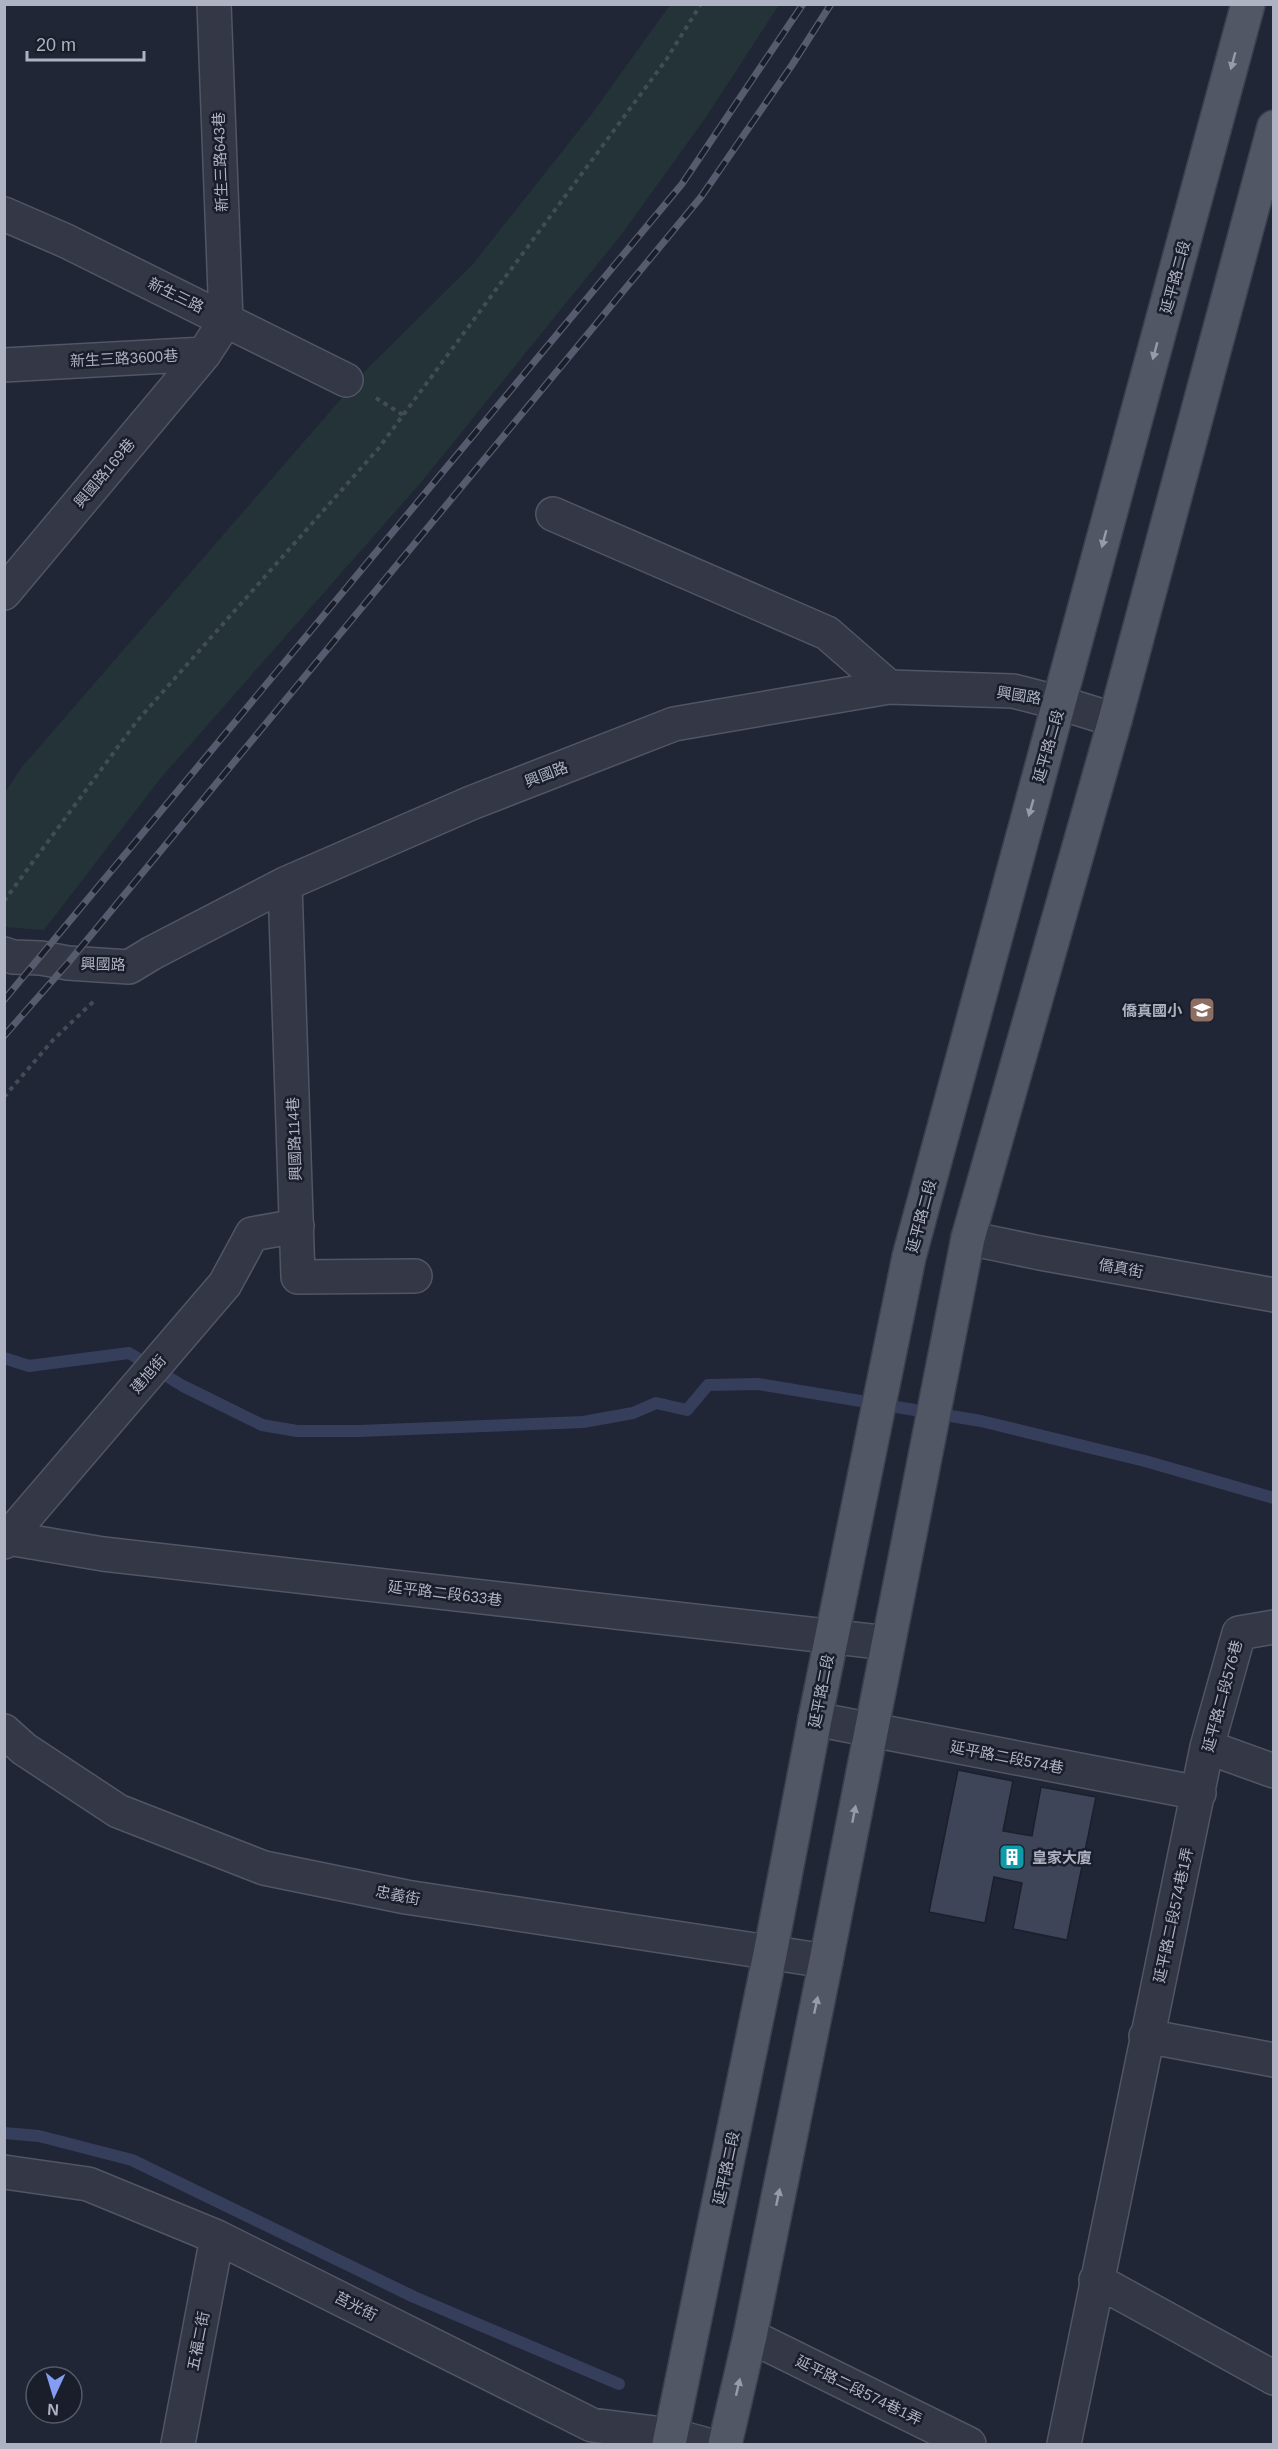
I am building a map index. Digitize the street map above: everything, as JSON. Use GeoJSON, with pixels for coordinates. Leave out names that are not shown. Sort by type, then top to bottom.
{"type":"FeatureCollection","features":[{"type":"Feature","properties":{"kind":"main road","name":"延平路二段"},"geometry":{"type":"LineString","coordinates":[[670,2440],[909,1257],[1248,4]]}},
{"type":"Feature","properties":{"kind":"main road"},"geometry":{"type":"LineString","coordinates":[[725,2445],[750,2336],[826,1961],[968,1238],[1114,720],[1274,127]]}},
{"type":"Feature","properties":{"kind":"street","name":"新生三路643巷"},"geometry":{"type":"LineString","coordinates":[[214,4],[226,320]]}},
{"type":"Feature","properties":{"kind":"street","name":"新生三路"},"geometry":{"type":"LineString","coordinates":[[4,214],[66,241],[346,380]]}},
{"type":"Feature","properties":{"kind":"street"},"geometry":{"type":"LineString","coordinates":[[204,354],[226,320]]}},
{"type":"Feature","properties":{"kind":"street","name":"新生三路3600巷"},"geometry":{"type":"LineString","coordinates":[[4,365],[204,354]]}},
{"type":"Feature","properties":{"kind":"street","name":"興國路169巷"},"geometry":{"type":"LineString","coordinates":[[4,593],[204,354]]}},
{"type":"Feature","properties":{"kind":"street"},"geometry":{"type":"LineString","coordinates":[[553,514],[827,633],[890,687]]}},
{"type":"Feature","properties":{"kind":"street","name":"興國路"},"geometry":{"type":"LineString","coordinates":[[7,959],[129,967],[285,884],[471,803],[674,724],[890,687],[1013,691],[1114,720]]}},
{"type":"Feature","properties":{"kind":"street","name":"興國路114巷"},"geometry":{"type":"LineString","coordinates":[[285,884],[298,1277],[415,1276]]}},
{"type":"Feature","properties":{"kind":"street","name":"建旭街"},"geometry":{"type":"LineString","coordinates":[[6,1539],[225,1284],[252,1234],[297,1226]]}},
{"type":"Feature","properties":{"kind":"street","name":"僑真街"},"geometry":{"type":"LineString","coordinates":[[968,1238],[1274,1295]]}},
{"type":"Feature","properties":{"kind":"street","name":"延平路二段633巷"},"geometry":{"type":"LineString","coordinates":[[6,1539],[103,1554],[888,1643]]}},
{"type":"Feature","properties":{"kind":"street","name":"延平路二段576巷"},"geometry":{"type":"LineString","coordinates":[[1199,1793],[1207,1747],[1239,1633],[1274,1627]]}},
{"type":"Feature","properties":{"kind":"street","name":"延平路二段574巷"},"geometry":{"type":"LineString","coordinates":[[815,1719],[1199,1793]]}},
{"type":"Feature","properties":{"kind":"street","name":"忠義街"},"geometry":{"type":"LineString","coordinates":[[4,1731],[24,1749],[118,1811],[264,1868],[406,1897],[826,1961]]}},
{"type":"Feature","properties":{"kind":"street"},"geometry":{"type":"LineString","coordinates":[[1207,1747],[1274,1771]]}},
{"type":"Feature","properties":{"kind":"street","name":"延平路二段574巷1弄"},"geometry":{"type":"LineString","coordinates":[[1064,2445],[1146,2037],[1199,1793]]}},
{"type":"Feature","properties":{"kind":"street"},"geometry":{"type":"LineString","coordinates":[[1146,2037],[1274,2060]]}},
{"type":"Feature","properties":{"kind":"street","name":"莒光街"},"geometry":{"type":"LineString","coordinates":[[4,2172],[88,2184],[218,2237],[592,2425],[704,2445]]}},
{"type":"Feature","properties":{"kind":"street","name":"五福二街"},"geometry":{"type":"LineString","coordinates":[[178,2445],[218,2237]]}},
{"type":"Feature","properties":{"kind":"street"},"geometry":{"type":"LineString","coordinates":[[1096,2280],[1274,2378]]}},
{"type":"Feature","properties":{"kind":"street","name":"延平路二段574巷1弄"},"geometry":{"type":"LineString","coordinates":[[750,2336],[969,2445]]}},
{"type":"Feature","properties":{"kind":"path"},"geometry":{"type":"LineString","coordinates":[[4,901],[137,721],[378,449],[666,60],[701,4]]}},
{"type":"Feature","properties":{"kind":"path"},"geometry":{"type":"LineString","coordinates":[[4,1097],[53,1040],[129,967]]}},
{"type":"Feature","properties":{"kind":"shaded area"},"geometry":{"type":"Polygon","coordinates":[[[670,5],[779,5],[704,120],[621,235],[423,480],[160,779],[44,930],[5,927],[4,794],[22,767],[367,369],[473,264],[591,115],[670,5]]]}},
{"type":"Feature","properties":{"kind":"building","name":"皇家大廈"},"geometry":{"type":"Polygon","coordinates":[[[958,1770],[1013,1781],[1003,1831],[1032,1836],[1041,1787],[1096,1797],[1067,1940],[1013,1929],[1022,1883],[994,1877],[985,1923],[929,1912],[958,1770]]]}},
{"type":"Feature","properties":{"kind":"waterway"},"geometry":{"type":"LineString","coordinates":[[4,1358],[29,1366],[129,1353],[183,1386],[262,1425],[297,1431],[359,1431],[583,1422],[633,1413],[656,1403],[687,1410],[708,1385],[758,1384],[981,1421],[1145,1461],[1274,1498]]}},
{"type":"Feature","properties":{"kind":"waterway"},"geometry":{"type":"LineString","coordinates":[[4,2133],[39,2136],[132,2160],[414,2297],[619,2384]]}},
{"type":"Feature","properties":{"kind":"railway"},"geometry":{"type":"LineString","coordinates":[[4,1000],[682,184],[803,4]]}},
{"type":"Feature","properties":{"kind":"railway"},"geometry":{"type":"LineString","coordinates":[[4,1036],[68,963],[701,197],[831,4]]}},
{"type":"Feature","properties":{"kind":"place","name":"僑真國小"},"geometry":{"type":"Point","coordinates":[1202,1010]}},
{"type":"Feature","properties":{"kind":"place","name":"皇家大廈"},"geometry":{"type":"Point","coordinates":[1012,1857]}}]}
